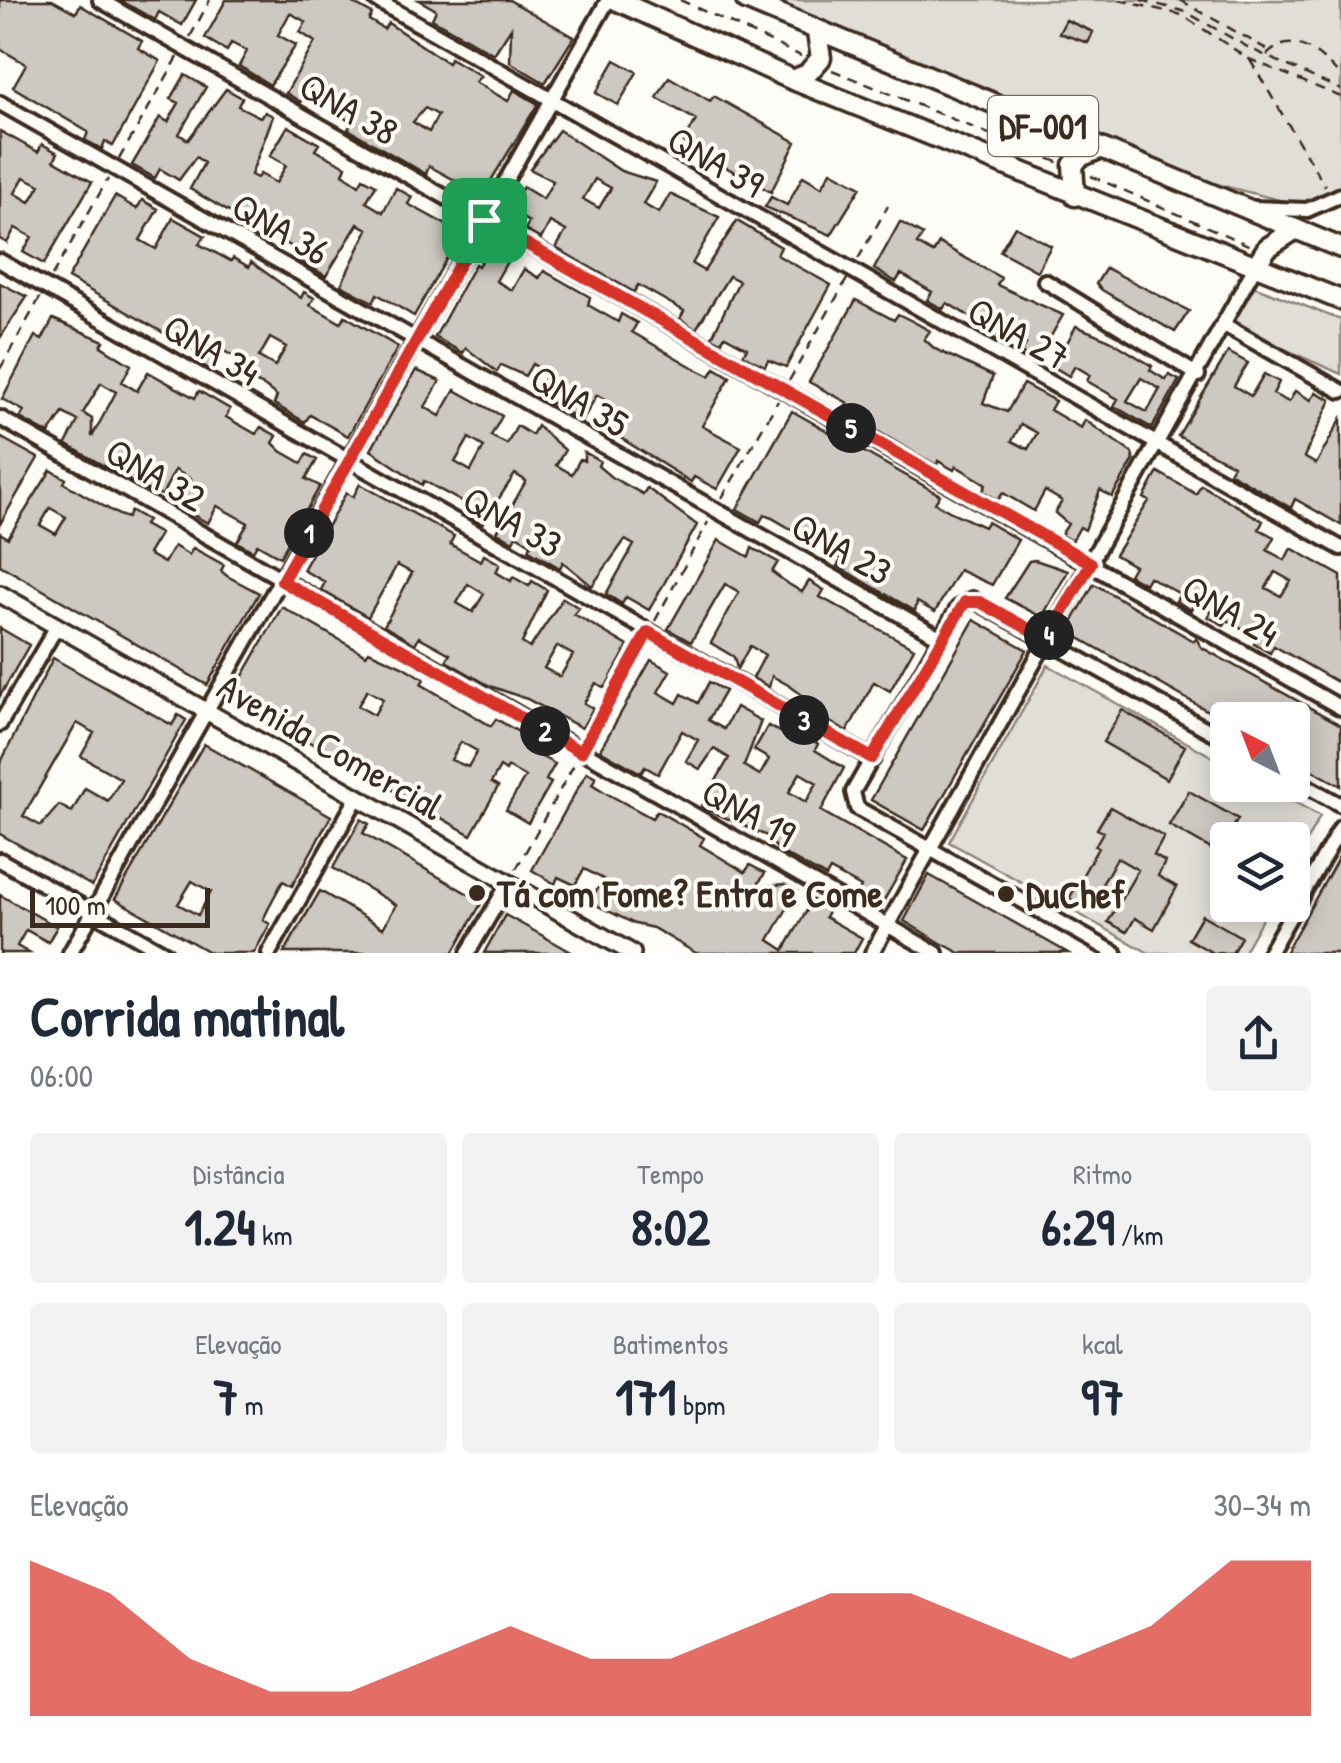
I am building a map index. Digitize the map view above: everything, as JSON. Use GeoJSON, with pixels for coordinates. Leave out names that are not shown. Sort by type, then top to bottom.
{"type":"FeatureCollection","features":[{"type":"Feature","properties":{"kind":"highway","name":"DF-001"},"geometry":{"type":"LineString","coordinates":[[616,0],[794,80],[1075,196],[1260,260],[1341,300]]}},
{"type":"Feature","properties":{"kind":"highway","name":"DF-001"},"geometry":{"type":"LineString","coordinates":[[746,0],[817,33],[1341,248]]}},
{"type":"Feature","properties":{"kind":"highway"},"geometry":{"type":"LineString","coordinates":[[794,80],[817,64],[822,46],[817,33]]}},
{"type":"Feature","properties":{"kind":"highway"},"geometry":{"type":"LineString","coordinates":[[1075,196],[1072,168],[1080,157],[1100,149]]}},
{"type":"Feature","properties":{"kind":"highway"},"geometry":{"type":"LineString","coordinates":[[1260,260],[1296,229]]}},
{"type":"Feature","properties":{"kind":"main road","name":"Avenida Comercial"},"geometry":{"type":"LineString","coordinates":[[0,594],[632,953]]}},
{"type":"Feature","properties":{"kind":"street","name":"QNA 38"},"geometry":{"type":"LineString","coordinates":[[100,0],[784,390]]}},
{"type":"Feature","properties":{"kind":"street","name":"QNA 39"},"geometry":{"type":"LineString","coordinates":[[376,0],[850,273]]}},
{"type":"Feature","properties":{"kind":"street"},"geometry":{"type":"LineString","coordinates":[[70,953],[608,0]]}},
{"type":"Feature","properties":{"kind":"street","name":"QNA 36"},"geometry":{"type":"LineString","coordinates":[[0,102],[416,341]]}},
{"type":"Feature","properties":{"kind":"street"},"geometry":{"type":"LineString","coordinates":[[1245,207],[1307,210],[1337,198]]}},
{"type":"Feature","properties":{"kind":"street"},"geometry":{"type":"LineString","coordinates":[[872,953],[1260,260]]}},
{"type":"Feature","properties":{"kind":"street","name":"QNA 34"},"geometry":{"type":"LineString","coordinates":[[0,261],[348,462]]}},
{"type":"Feature","properties":{"kind":"street","name":"QNA 27"},"geometry":{"type":"LineString","coordinates":[[850,273],[1341,548]]}},
{"type":"Feature","properties":{"kind":"street"},"geometry":{"type":"LineString","coordinates":[[1044,281],[1198,374]]}},
{"type":"Feature","properties":{"kind":"street"},"geometry":{"type":"LineString","coordinates":[[1226,326],[1341,391]]}},
{"type":"Feature","properties":{"kind":"street","name":"QNA 35"},"geometry":{"type":"LineString","coordinates":[[416,341],[714,511]]}},
{"type":"Feature","properties":{"kind":"street","name":"QNA 24"},"geometry":{"type":"LineString","coordinates":[[784,390],[1341,708]]}},
{"type":"Feature","properties":{"kind":"street","name":"QNA 32"},"geometry":{"type":"LineString","coordinates":[[0,418],[581,752]]}},
{"type":"Feature","properties":{"kind":"street","name":"QNA 33"},"geometry":{"type":"LineString","coordinates":[[348,462],[872,758]]}},
{"type":"Feature","properties":{"kind":"street","name":"QNA 23"},"geometry":{"type":"LineString","coordinates":[[714,511],[941,638]]}},
{"type":"Feature","properties":{"kind":"street"},"geometry":{"type":"LineString","coordinates":[[1115,953],[929,848],[853,801],[853,792],[958,608],[972,600],[1210,731]]}},
{"type":"Feature","properties":{"kind":"street"},"geometry":{"type":"LineString","coordinates":[[0,724],[57,626]]}},
{"type":"Feature","properties":{"kind":"street","name":"QNA 19"},"geometry":{"type":"LineString","coordinates":[[581,752],[936,953]]}},
{"type":"Feature","properties":{"kind":"street"},"geometry":{"type":"LineString","coordinates":[[1310,788],[1341,806]]}},
{"type":"Feature","properties":{"kind":"street"},"geometry":{"type":"LineString","coordinates":[[269,953],[357,798]]}},
{"type":"Feature","properties":{"kind":"street"},"geometry":{"type":"LineString","coordinates":[[1269,953],[1341,827]]}},
{"type":"Feature","properties":{"kind":"street"},"geometry":{"type":"LineString","coordinates":[[0,860],[165,953]]}},
{"type":"Feature","properties":{"kind":"street"},"geometry":{"type":"LineString","coordinates":[[468,953],[508,884]]}},
{"type":"Feature","properties":{"kind":"path"},"geometry":{"type":"LineString","coordinates":[[0,368],[210,0]]}},
{"type":"Feature","properties":{"kind":"path"},"geometry":{"type":"LineString","coordinates":[[680,0],[817,64],[1072,168],[1260,260]]}},
{"type":"Feature","properties":{"kind":"path"},"geometry":{"type":"LineString","coordinates":[[1120,0],[1182,14],[1249,59],[1341,97]]}},
{"type":"Feature","properties":{"kind":"path"},"geometry":{"type":"LineString","coordinates":[[1141,0],[1198,17],[1266,56],[1341,90]]}},
{"type":"Feature","properties":{"kind":"path"},"geometry":{"type":"LineString","coordinates":[[1180,0],[1270,51]]}},
{"type":"Feature","properties":{"kind":"path"},"geometry":{"type":"LineString","coordinates":[[1266,56],[1284,44],[1306,46],[1341,77]]}},
{"type":"Feature","properties":{"kind":"path"},"geometry":{"type":"LineString","coordinates":[[1249,59],[1337,198]]}},
{"type":"Feature","properties":{"kind":"path"},"geometry":{"type":"LineString","coordinates":[[508,884],[888,206]]}},
{"type":"Feature","properties":{"kind":"shaded area"},"geometry":{"type":"Polygon","coordinates":[[[775,0],[1341,0],[1341,189],[1299,205],[1212,183],[884,50],[775,0]]]}},
{"type":"Feature","properties":{"kind":"shaded area"},"geometry":{"type":"Polygon","coordinates":[[[1251,285],[1341,320],[1341,374],[1232,326],[1251,285]]]}},
{"type":"Feature","properties":{"kind":"shaded area"},"geometry":{"type":"Polygon","coordinates":[[[1048,665],[1210,756],[1210,802],[1294,802],[1320,816],[1310,834],[1310,822],[1210,822],[1210,922],[1260,922],[1243,953],[1149,953],[949,842],[1048,665]]]}},
{"type":"Feature","properties":{"kind":"building"},"geometry":{"type":"Polygon","coordinates":[[[0,0],[52,0],[76,13],[80,5],[142,41],[138,48],[160,61],[113,146],[105,141],[102,149],[85,140],[88,132],[13,87],[26,64],[0,49],[0,0]]]}},
{"type":"Feature","properties":{"kind":"building"},"geometry":{"type":"Polygon","coordinates":[[[120,0],[196,0],[182,25],[159,12],[155,20],[120,0]]]}},
{"type":"Feature","properties":{"kind":"building"},"geometry":{"type":"Polygon","coordinates":[[[226,0],[347,0],[372,14],[369,20],[384,29],[388,23],[448,63],[450,58],[481,76],[475,82],[508,101],[514,90],[538,104],[482,195],[429,166],[426,174],[348,129],[352,123],[336,112],[345,98],[330,90],[313,82],[301,102],[286,93],[315,42],[300,32],[306,22],[290,13],[278,35],[296,45],[270,85],[239,66],[247,51],[231,43],[227,51],[205,38],[226,0]],[[425,108],[413,122],[429,132],[438,115],[425,108]]]}},
{"type":"Feature","properties":{"kind":"building"},"geometry":{"type":"Polygon","coordinates":[[[419,0],[509,0],[574,37],[545,83],[510,62],[511,28],[494,54],[432,19],[436,10],[419,0]]]}},
{"type":"Feature","properties":{"kind":"building"},"geometry":{"type":"Polygon","coordinates":[[[1066,20],[1093,32],[1088,43],[1059,33],[1066,20]]]}},
{"type":"Feature","properties":{"kind":"building"},"geometry":{"type":"Polygon","coordinates":[[[615,60],[637,72],[618,105],[596,93],[615,60]]]}},
{"type":"Feature","properties":{"kind":"building"},"geometry":{"type":"Polygon","coordinates":[[[185,75],[206,87],[179,134],[188,140],[226,89],[242,98],[238,106],[260,117],[265,112],[273,116],[251,175],[257,178],[260,174],[276,183],[286,165],[270,156],[288,126],[319,144],[315,150],[346,166],[343,174],[359,185],[363,178],[376,185],[366,202],[383,212],[396,188],[412,197],[408,204],[461,233],[414,316],[377,294],[373,302],[341,285],[368,229],[358,224],[326,276],[295,258],[298,250],[252,225],[248,232],[232,223],[236,216],[190,189],[204,163],[196,157],[179,180],[160,169],[155,178],[132,165],[160,117],[168,122],[179,103],[171,99],[185,75]]]}},
{"type":"Feature","properties":{"kind":"building"},"geometry":{"type":"Polygon","coordinates":[[[669,77],[710,101],[714,96],[796,142],[771,192],[686,145],[696,120],[657,98],[669,77]]]}},
{"type":"Feature","properties":{"kind":"building"},"geometry":{"type":"Polygon","coordinates":[[[559,130],[621,171],[656,182],[643,204],[659,213],[670,194],[719,217],[692,264],[704,271],[737,221],[781,247],[777,255],[831,285],[786,367],[768,360],[765,366],[743,355],[747,348],[725,336],[721,342],[712,337],[739,281],[729,276],[696,329],[680,319],[684,311],[638,285],[634,292],[556,248],[566,231],[550,222],[541,239],[525,230],[529,222],[507,209],[523,187],[543,199],[553,181],[530,169],[559,130]],[[595,179],[583,199],[599,208],[611,188],[595,179]]]}},
{"type":"Feature","properties":{"kind":"building"},"geometry":{"type":"Polygon","coordinates":[[[0,131],[38,152],[42,144],[58,153],[54,160],[92,182],[44,264],[23,252],[32,237],[15,228],[7,243],[0,239],[0,131]],[[24,177],[15,193],[30,202],[40,185],[24,177]]]}},
{"type":"Feature","properties":{"kind":"building"},"geometry":{"type":"Polygon","coordinates":[[[831,171],[861,187],[831,235],[765,207],[771,197],[787,205],[803,176],[822,187],[831,171]]]}},
{"type":"Feature","properties":{"kind":"building"},"geometry":{"type":"Polygon","coordinates":[[[115,196],[137,209],[142,200],[158,209],[140,240],[156,249],[173,218],[205,236],[199,244],[231,261],[233,258],[249,267],[251,262],[301,298],[304,292],[314,298],[310,305],[341,323],[345,316],[398,347],[348,436],[310,415],[305,422],[274,404],[277,396],[264,386],[231,372],[238,359],[222,350],[211,370],[195,361],[202,355],[68,278],[115,196]],[[270,338],[259,357],[275,366],[286,347],[270,338]]]}},
{"type":"Feature","properties":{"kind":"building"},"geometry":{"type":"Polygon","coordinates":[[[900,222],[923,235],[917,244],[933,253],[939,243],[1001,278],[997,285],[1063,315],[1036,362],[1021,353],[1026,344],[1010,335],[1005,345],[974,326],[977,321],[947,303],[943,309],[927,300],[932,292],[901,274],[896,282],[874,269],[900,222]]]}},
{"type":"Feature","properties":{"kind":"building"},"geometry":{"type":"Polygon","coordinates":[[[1015,226],[1051,246],[1037,271],[1000,251],[1015,226]]]}},
{"type":"Feature","properties":{"kind":"building"},"geometry":{"type":"Polygon","coordinates":[[[489,249],[508,260],[496,281],[512,290],[524,269],[539,278],[544,271],[590,297],[588,305],[618,322],[621,314],[637,323],[632,332],[694,368],[710,376],[715,368],[730,377],[702,426],[741,447],[717,489],[694,477],[691,482],[600,425],[612,403],[597,395],[582,421],[566,412],[570,404],[549,403],[535,395],[547,373],[532,364],[525,376],[501,365],[497,372],[466,348],[463,353],[435,337],[475,264],[478,266],[489,249]]]}},
{"type":"Feature","properties":{"kind":"building"},"geometry":{"type":"Polygon","coordinates":[[[1106,268],[1189,311],[1175,332],[1102,290],[1096,284],[1106,268]]]}},
{"type":"Feature","properties":{"kind":"building"},"geometry":{"type":"Polygon","coordinates":[[[0,283],[27,297],[0,338],[0,283]]]}},
{"type":"Feature","properties":{"kind":"building"},"geometry":{"type":"Polygon","coordinates":[[[856,300],[894,320],[898,314],[914,322],[930,331],[924,339],[935,349],[993,376],[983,403],[1007,412],[1023,384],[1055,401],[1050,410],[1081,428],[1085,420],[1132,453],[1134,460],[1112,497],[1100,490],[1085,530],[1080,527],[1072,541],[1061,535],[1068,524],[1055,513],[1062,501],[1045,491],[1034,511],[1003,493],[998,500],[983,491],[986,484],[956,466],[954,470],[920,456],[843,411],[848,403],[809,382],[856,300]],[[1021,424],[1012,441],[1028,449],[1037,433],[1021,424]]]}},
{"type":"Feature","properties":{"kind":"building"},"geometry":{"type":"Polygon","coordinates":[[[53,319],[104,341],[101,346],[131,365],[122,382],[137,391],[148,372],[195,398],[199,391],[230,409],[226,417],[256,434],[261,427],[277,436],[273,443],[281,451],[302,463],[307,454],[317,460],[306,479],[320,486],[280,557],[257,544],[253,551],[237,542],[248,523],[217,506],[208,523],[176,506],[191,479],[175,470],[162,495],[144,489],[66,444],[78,421],[63,413],[49,434],[20,418],[24,411],[2,399],[35,336],[42,340],[53,319]],[[101,383],[83,413],[92,419],[92,437],[116,392],[101,383]]]}},
{"type":"Feature","properties":{"kind":"building"},"geometry":{"type":"Polygon","coordinates":[[[1076,326],[1110,340],[1152,366],[1150,370],[1166,380],[1169,375],[1179,380],[1152,428],[1114,406],[1118,399],[1087,381],[1090,375],[1075,366],[1069,376],[1054,367],[1076,326]],[[1141,378],[1127,401],[1147,412],[1160,389],[1141,378]]]}},
{"type":"Feature","properties":{"kind":"building"},"geometry":{"type":"Polygon","coordinates":[[[1228,352],[1248,363],[1234,386],[1251,396],[1264,374],[1279,382],[1273,394],[1289,402],[1295,391],[1311,400],[1316,392],[1331,400],[1304,457],[1316,464],[1341,419],[1341,525],[1295,499],[1291,508],[1229,472],[1233,465],[1178,436],[1228,352]]]}},
{"type":"Feature","properties":{"kind":"building"},"geometry":{"type":"Polygon","coordinates":[[[416,370],[440,381],[425,407],[440,416],[455,390],[502,416],[491,436],[507,444],[517,426],[532,435],[537,426],[565,450],[556,465],[572,474],[580,459],[584,461],[584,452],[600,461],[598,466],[611,477],[643,494],[647,488],[697,525],[649,610],[626,597],[622,604],[606,594],[634,545],[625,540],[592,586],[563,562],[560,568],[529,550],[531,544],[516,535],[513,541],[497,532],[526,481],[515,474],[482,524],[466,515],[471,507],[424,481],[422,485],[371,450],[416,370]],[[469,438],[455,462],[471,471],[484,447],[469,438]]]}},
{"type":"Feature","properties":{"kind":"building"},"geometry":{"type":"Polygon","coordinates":[[[792,411],[940,495],[935,503],[984,527],[987,522],[1018,540],[992,585],[959,570],[935,612],[917,602],[915,611],[837,566],[842,559],[772,518],[764,515],[760,522],[737,509],[792,411]]]}},
{"type":"Feature","properties":{"kind":"building"},"geometry":{"type":"Polygon","coordinates":[[[0,437],[38,458],[0,524],[0,437]]]}},
{"type":"Feature","properties":{"kind":"building"},"geometry":{"type":"Polygon","coordinates":[[[51,470],[66,479],[64,483],[119,515],[127,518],[131,511],[147,520],[144,525],[160,534],[148,554],[164,563],[174,546],[189,555],[193,548],[224,565],[221,571],[227,576],[259,593],[207,685],[0,565],[0,533],[8,538],[51,470]],[[50,508],[40,525],[56,534],[66,517],[50,508]]]}},
{"type":"Feature","properties":{"kind":"building"},"geometry":{"type":"Polygon","coordinates":[[[1158,472],[1196,494],[1201,485],[1263,521],[1259,529],[1274,537],[1267,550],[1285,560],[1291,548],[1341,576],[1341,684],[1274,646],[1270,653],[1254,644],[1258,637],[1227,620],[1224,625],[1208,617],[1211,612],[1195,603],[1191,610],[1176,601],[1180,594],[1149,577],[1145,584],[1129,575],[1134,566],[1115,555],[1149,501],[1144,498],[1158,472]],[[1275,572],[1266,588],[1281,596],[1291,581],[1275,572]]]}},
{"type":"Feature","properties":{"kind":"building"},"geometry":{"type":"Polygon","coordinates":[[[360,484],[454,536],[450,544],[481,561],[484,555],[500,564],[496,572],[511,581],[513,577],[529,586],[532,581],[547,590],[522,643],[530,648],[563,598],[579,608],[574,614],[628,646],[605,688],[596,683],[584,703],[593,708],[582,728],[527,699],[490,686],[446,661],[450,654],[419,637],[415,644],[384,626],[412,573],[397,565],[368,617],[321,590],[325,582],[303,570],[346,493],[353,497],[360,484]],[[468,584],[457,603],[473,612],[484,594],[468,584]],[[557,646],[544,668],[560,677],[573,655],[557,646]]]}},
{"type":"Feature","properties":{"kind":"building"},"geometry":{"type":"Polygon","coordinates":[[[719,540],[749,557],[752,548],[778,562],[772,572],[787,583],[802,592],[809,581],[824,590],[820,597],[914,648],[890,691],[874,682],[847,732],[815,713],[818,707],[790,686],[772,676],[769,687],[753,678],[765,655],[750,646],[737,669],[734,657],[711,643],[739,592],[725,584],[691,642],[668,629],[719,540]]]}},
{"type":"Feature","properties":{"kind":"building"},"geometry":{"type":"Polygon","coordinates":[[[1029,561],[1068,571],[1042,617],[1005,598],[1029,561]]]}},
{"type":"Feature","properties":{"kind":"building"},"geometry":{"type":"Polygon","coordinates":[[[1094,584],[1194,641],[1196,638],[1201,647],[1300,702],[1210,702],[1210,712],[1067,631],[1094,584]]]}},
{"type":"Feature","properties":{"kind":"building"},"geometry":{"type":"Polygon","coordinates":[[[282,607],[366,655],[369,651],[402,666],[424,679],[421,684],[491,726],[496,719],[543,746],[538,755],[555,764],[546,780],[551,783],[528,823],[506,810],[525,777],[500,767],[491,783],[498,787],[471,835],[231,697],[282,607]],[[367,690],[358,706],[374,715],[383,699],[367,690]],[[461,742],[451,760],[468,767],[477,751],[461,742]]]}},
{"type":"Feature","properties":{"kind":"building"},"geometry":{"type":"Polygon","coordinates":[[[974,620],[1027,650],[924,830],[871,800],[974,620]]]}},
{"type":"Feature","properties":{"kind":"building"},"geometry":{"type":"Polygon","coordinates":[[[0,628],[29,645],[0,696],[0,628]]]}},
{"type":"Feature","properties":{"kind":"building"},"geometry":{"type":"Polygon","coordinates":[[[53,658],[172,725],[178,715],[186,720],[92,886],[0,834],[0,764],[53,658]],[[77,723],[23,816],[41,826],[59,805],[72,812],[85,788],[108,801],[121,779],[81,756],[94,733],[77,723]]]}},
{"type":"Feature","properties":{"kind":"building"},"geometry":{"type":"Polygon","coordinates":[[[651,660],[670,671],[658,692],[677,703],[682,694],[698,703],[709,682],[725,691],[708,720],[724,729],[736,707],[761,721],[744,766],[760,775],[769,759],[754,750],[768,726],[800,742],[804,736],[818,744],[815,750],[844,768],[821,811],[907,860],[879,909],[857,896],[861,887],[830,870],[826,877],[779,851],[767,836],[701,807],[729,758],[714,749],[700,769],[686,761],[698,740],[682,731],[658,774],[645,767],[641,773],[600,750],[651,660]],[[800,773],[789,792],[806,802],[817,783],[800,773]]]}},
{"type":"Feature","properties":{"kind":"building"},"geometry":{"type":"Polygon","coordinates":[[[1310,708],[1341,725],[1341,786],[1310,769],[1310,708]]]}},
{"type":"Feature","properties":{"kind":"building"},"geometry":{"type":"Polygon","coordinates":[[[1122,710],[1185,746],[1167,779],[1103,742],[1122,710]]]}},
{"type":"Feature","properties":{"kind":"building"},"geometry":{"type":"Polygon","coordinates":[[[204,744],[331,816],[292,886],[283,881],[263,920],[270,924],[254,953],[211,953],[115,899],[204,744]],[[192,881],[178,904],[198,915],[211,892],[192,881]]]}},
{"type":"Feature","properties":{"kind":"building"},"geometry":{"type":"Polygon","coordinates":[[[587,772],[596,777],[592,784],[606,793],[652,818],[657,811],[673,820],[704,838],[700,845],[745,872],[750,865],[765,873],[756,887],[784,884],[797,891],[769,940],[784,950],[813,900],[829,909],[825,917],[862,938],[854,953],[696,953],[653,928],[635,924],[590,902],[603,879],[584,869],[575,885],[558,877],[555,884],[532,870],[587,772]]]}},
{"type":"Feature","properties":{"kind":"building"},"geometry":{"type":"Polygon","coordinates":[[[1189,791],[1238,819],[1210,822],[1210,848],[1169,825],[1189,791]]]}},
{"type":"Feature","properties":{"kind":"building"},"geometry":{"type":"Polygon","coordinates":[[[1110,807],[1164,837],[1154,855],[1165,862],[1158,876],[1177,887],[1154,929],[1135,918],[1127,932],[1108,922],[1138,870],[1117,858],[1088,909],[1069,899],[1098,848],[1095,846],[1103,832],[1097,829],[1110,807]]]}},
{"type":"Feature","properties":{"kind":"building"},"geometry":{"type":"Polygon","coordinates":[[[361,819],[369,824],[363,833],[482,902],[453,953],[284,953],[320,891],[383,928],[396,905],[333,868],[361,819]]]}},
{"type":"Feature","properties":{"kind":"building"},"geometry":{"type":"Polygon","coordinates":[[[1341,853],[1341,953],[1285,953],[1302,922],[1310,922],[1310,908],[1341,853]]]}},
{"type":"Feature","properties":{"kind":"building"},"geometry":{"type":"Polygon","coordinates":[[[929,875],[1068,953],[960,953],[941,943],[904,921],[929,875]]]}},
{"type":"Feature","properties":{"kind":"building"},"geometry":{"type":"Polygon","coordinates":[[[0,895],[57,927],[48,942],[26,930],[17,946],[29,953],[0,953],[0,895]]]}},
{"type":"Feature","properties":{"kind":"building"},"geometry":{"type":"Polygon","coordinates":[[[505,915],[536,932],[573,953],[484,953],[505,915]]]}},
{"type":"Feature","properties":{"kind":"building"},"geometry":{"type":"Polygon","coordinates":[[[1202,915],[1241,937],[1232,953],[1213,953],[1188,939],[1202,915]]]}},
{"type":"Feature","properties":{"kind":"place","name":"Tá com Fome? Entra e Come"},"geometry":{"type":"Point","coordinates":[477,893]}},
{"type":"Feature","properties":{"kind":"place","name":"DuChef"},"geometry":{"type":"Point","coordinates":[1006,894]}},
{"type":"Feature","properties":{"kind":"route"},"geometry":{"type":"LineString","coordinates":[[484,220],[1091,563],[1047,639],[980,602],[965,602],[872,758],[648,632],[581,752],[282,581],[484,220]]}}]}
